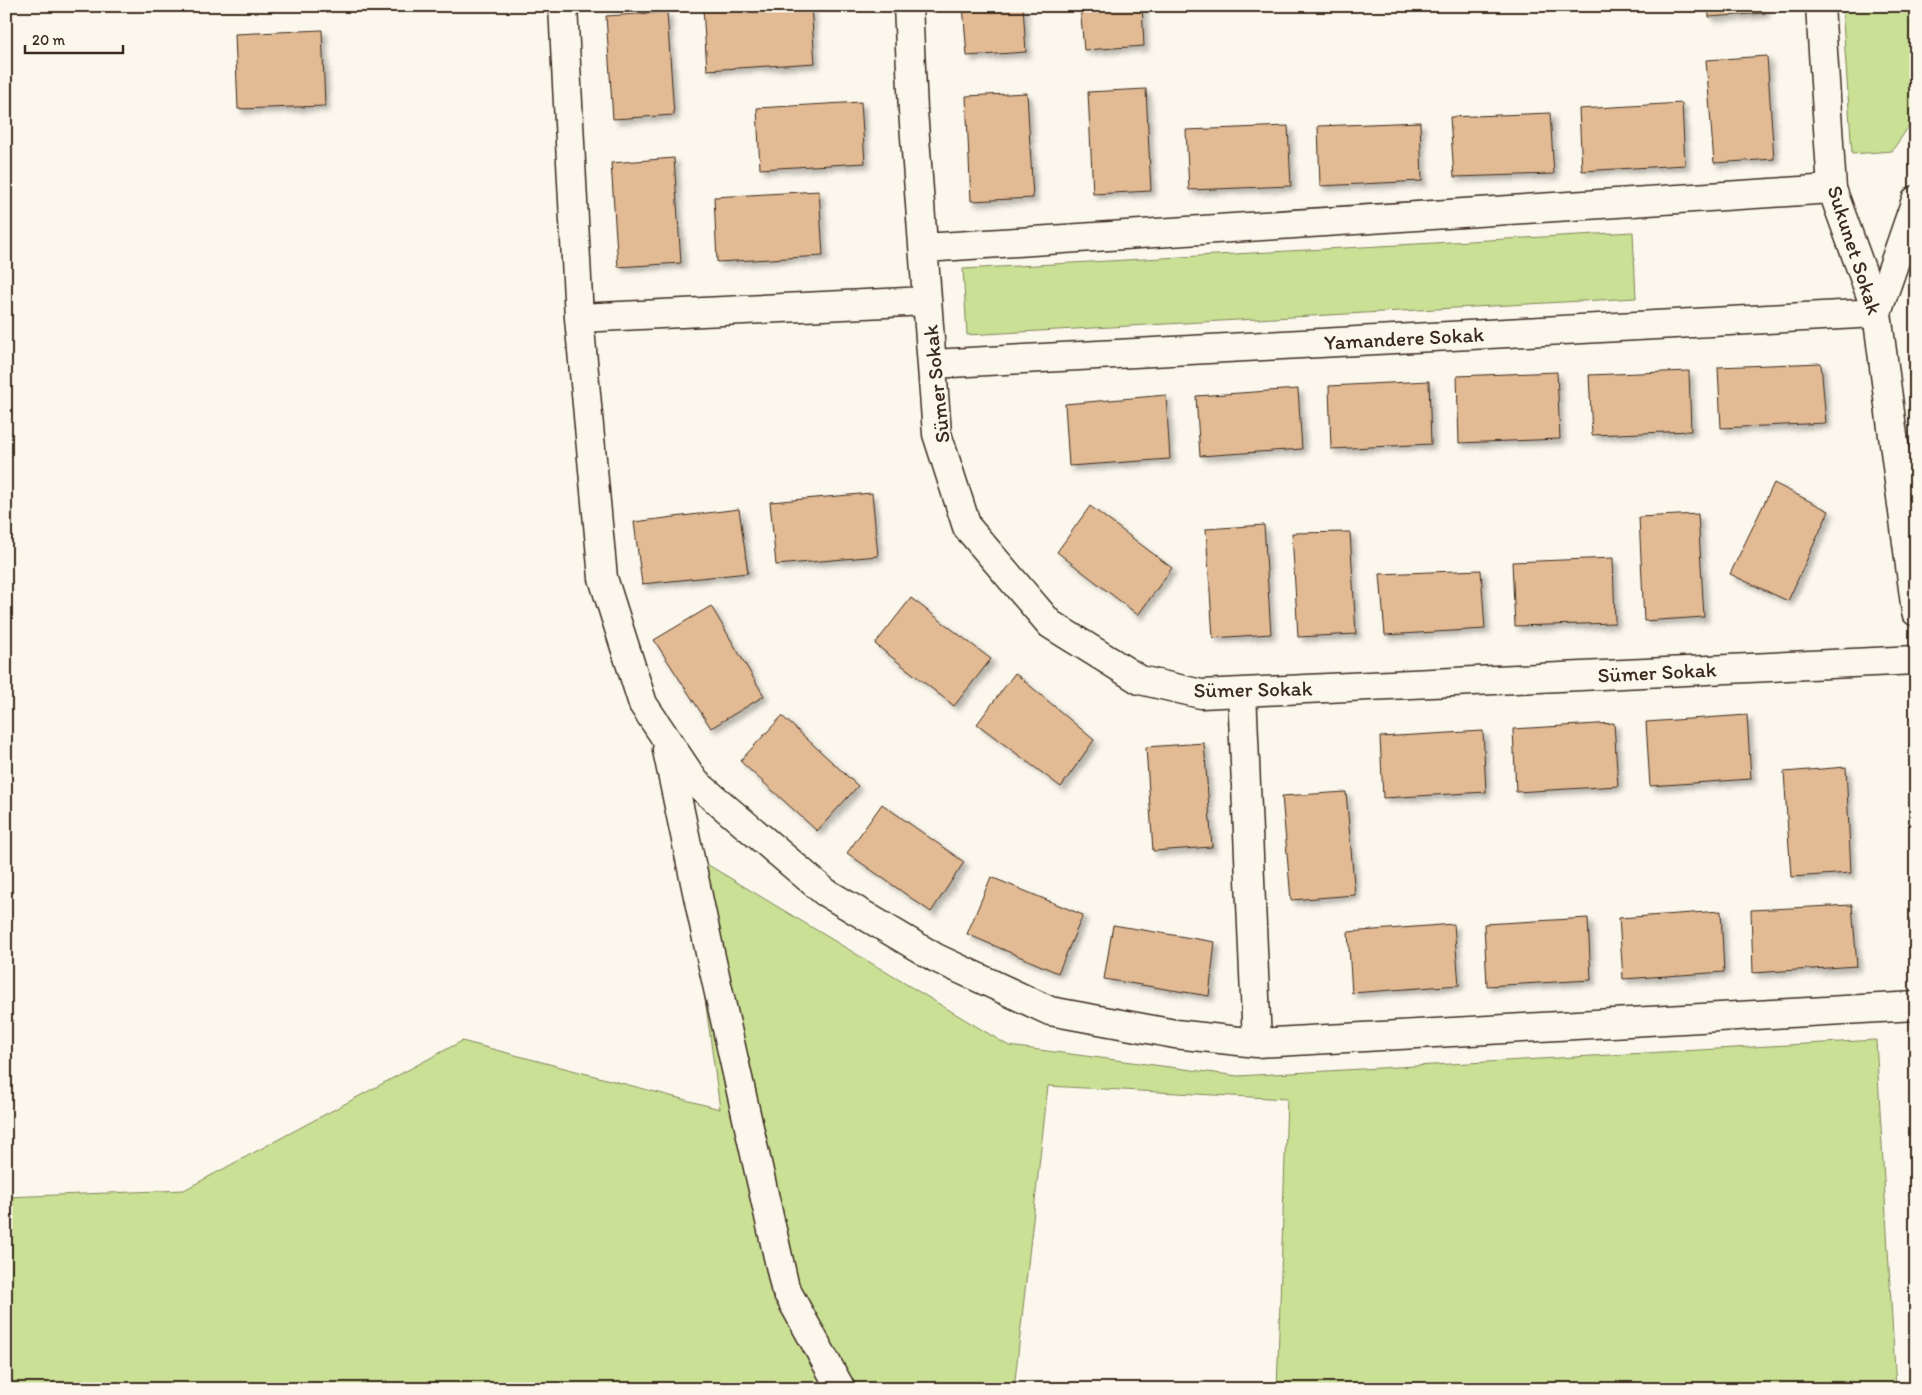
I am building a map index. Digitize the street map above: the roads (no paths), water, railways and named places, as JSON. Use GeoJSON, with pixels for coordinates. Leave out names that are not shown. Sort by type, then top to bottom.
{"type":"FeatureCollection","features":[{"type":"Feature","properties":{"kind":"street"},"geometry":{"type":"LineString","coordinates":[[563,6],[579,318],[603,578],[643,704],[695,782],[825,892],[936,958],[1050,1011],[1175,1034],[1257,1043],[1916,1006]]}},
{"type":"Feature","properties":{"kind":"street","name":"Sümer Sokak"},"geometry":{"type":"LineString","coordinates":[[908,6],[913,110],[937,434],[967,527],[1050,624],[1140,680],[1201,694],[1916,660]]}},
{"type":"Feature","properties":{"kind":"street","name":"Sukunet Sokak"},"geometry":{"type":"LineString","coordinates":[[1820,6],[1832,189],[1877,313],[1916,612]]}},
{"type":"Feature","properties":{"kind":"street"},"geometry":{"type":"LineString","coordinates":[[924,248],[1832,189]]}},
{"type":"Feature","properties":{"kind":"street"},"geometry":{"type":"LineString","coordinates":[[1877,313],[1916,200]]}},
{"type":"Feature","properties":{"kind":"street"},"geometry":{"type":"LineString","coordinates":[[579,318],[927,301]]}},
{"type":"Feature","properties":{"kind":"street","name":"Yamandere Sokak"},"geometry":{"type":"LineString","coordinates":[[932,364],[1877,313]]}},
{"type":"Feature","properties":{"kind":"street"},"geometry":{"type":"LineString","coordinates":[[1242,692],[1257,1043]]}},
{"type":"Feature","properties":{"kind":"street"},"geometry":{"type":"LineString","coordinates":[[664,736],[710,953],[785,1288],[840,1389]]}}]}
